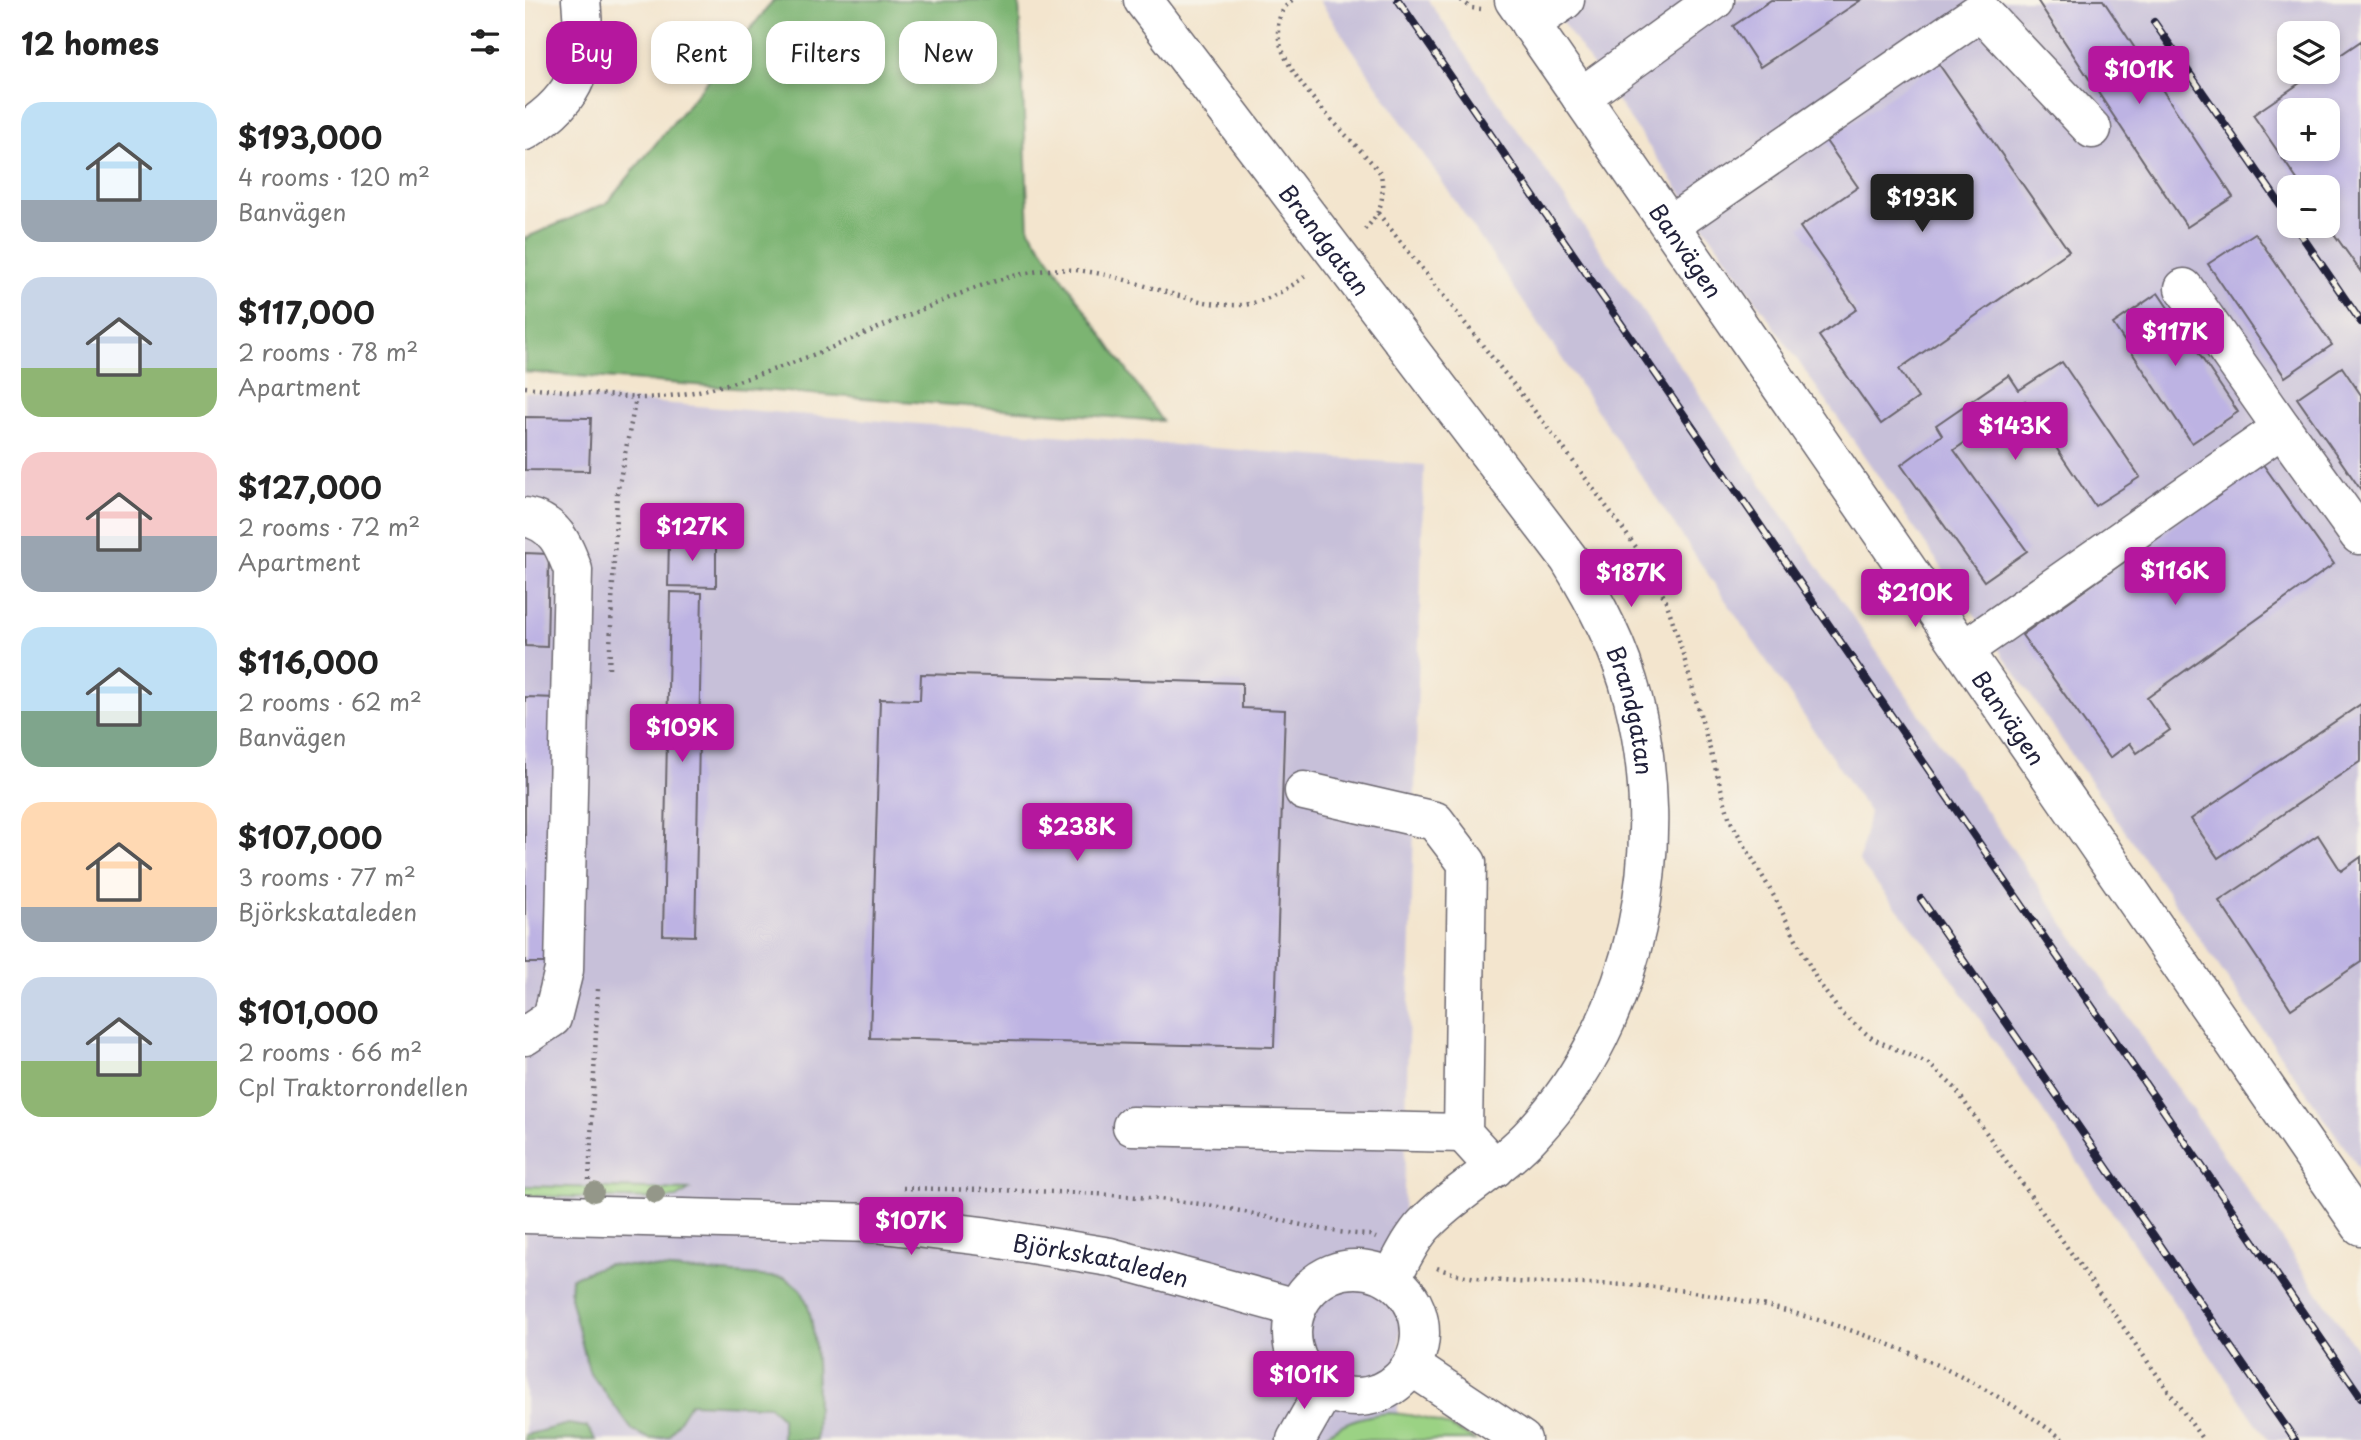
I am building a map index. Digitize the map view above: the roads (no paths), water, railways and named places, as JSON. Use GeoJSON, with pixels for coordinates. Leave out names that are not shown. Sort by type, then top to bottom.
{"type":"FeatureCollection","features":[{"type":"Feature","properties":{"kind":"street"},"geometry":{"type":"LineString","coordinates":[[525,131],[554,113],[575,82],[585,40],[581,0]]}},
{"type":"Feature","properties":{"kind":"street","name":"Brandgatan"},"geometry":{"type":"LineString","coordinates":[[1143,0],[1569,559],[1608,629],[1624,670],[1639,725],[1648,804],[1646,869],[1636,932],[1616,995],[1568,1089],[1533,1133],[1495,1168],[1437,1212],[1422,1228],[1398,1266]]}},
{"type":"Feature","properties":{"kind":"street"},"geometry":{"type":"LineString","coordinates":[[1512,10],[1565,0]]}},
{"type":"Feature","properties":{"kind":"street"},"geometry":{"type":"LineString","coordinates":[[1581,97],[1715,0]]}},
{"type":"Feature","properties":{"kind":"street","name":"Banvägen"},"geometry":{"type":"LineString","coordinates":[[1512,10],[1581,97],[1965,649],[2361,1226]]}},
{"type":"Feature","properties":{"kind":"street"},"geometry":{"type":"LineString","coordinates":[[1670,225],[1981,11],[2092,129]]}},
{"type":"Feature","properties":{"kind":"street"},"geometry":{"type":"LineString","coordinates":[[2184,288],[2360,535]]}},
{"type":"Feature","properties":{"kind":"street"},"geometry":{"type":"LineString","coordinates":[[1965,649],[2283,428]]}},
{"type":"Feature","properties":{"kind":"street"},"geometry":{"type":"LineString","coordinates":[[525,517],[536,519],[559,534],[573,570],[564,970],[552,1018],[525,1036]]}},
{"type":"Feature","properties":{"kind":"street"},"geometry":{"type":"LineString","coordinates":[[1304,791],[1435,821],[1467,863],[1463,1133],[1495,1168]]}},
{"type":"Feature","properties":{"kind":"street"},"geometry":{"type":"LineString","coordinates":[[1132,1126],[1463,1133]]}},
{"type":"Feature","properties":{"kind":"street","name":"Björkskataleden"},"geometry":{"type":"LineString","coordinates":[[525,1214],[875,1223],[942,1231],[1110,1257],[1297,1308]]}},
{"type":"Feature","properties":{"kind":"street"},"geometry":{"type":"LineString","coordinates":[[1398,1266],[1418,1320],[1419,1342],[1411,1366],[1394,1384],[1374,1395],[1352,1397],[1325,1389],[1307,1376],[1296,1356],[1291,1329],[1297,1308],[1313,1285],[1337,1272],[1398,1266]]}},
{"type":"Feature","properties":{"kind":"street"},"geometry":{"type":"LineString","coordinates":[[1411,1366],[1522,1440]]}},
{"type":"Feature","properties":{"kind":"street"},"geometry":{"type":"LineString","coordinates":[[1296,1440],[1325,1389]]}},
{"type":"Feature","properties":{"kind":"railway"},"geometry":{"type":"LineString","coordinates":[[1398,0],[2361,1397]]}},
{"type":"Feature","properties":{"kind":"railway"},"geometry":{"type":"LineString","coordinates":[[2154,22],[2277,200]]}},
{"type":"Feature","properties":{"kind":"railway"},"geometry":{"type":"LineString","coordinates":[[2303,238],[2361,322]]}},
{"type":"Feature","properties":{"kind":"railway"},"geometry":{"type":"LineString","coordinates":[[1921,899],[2295,1440]]}}]}
